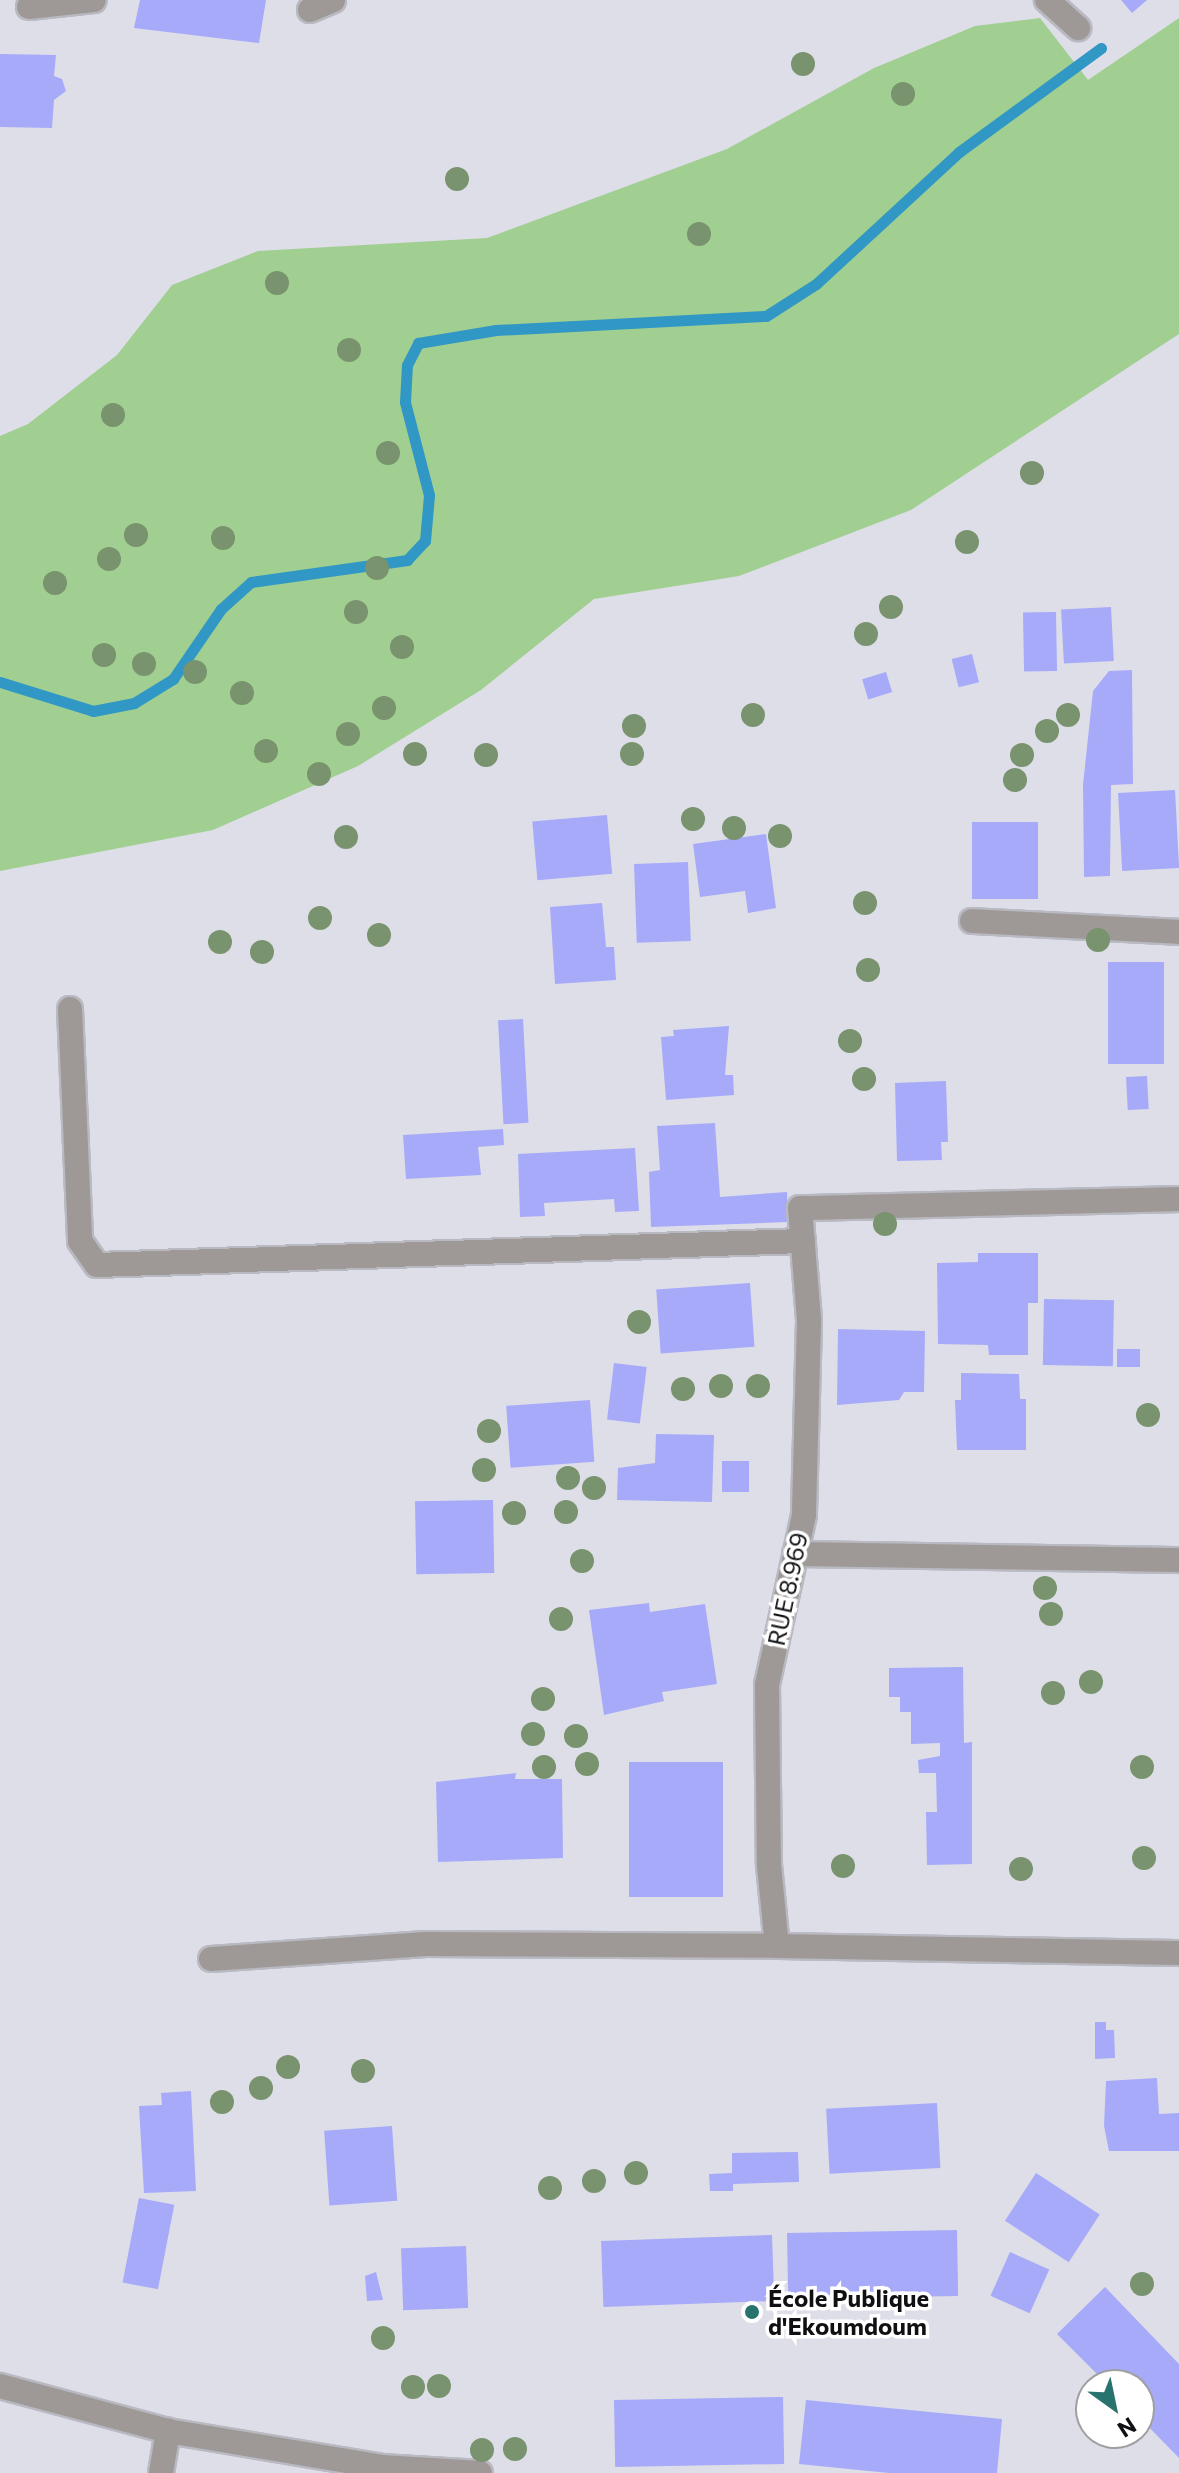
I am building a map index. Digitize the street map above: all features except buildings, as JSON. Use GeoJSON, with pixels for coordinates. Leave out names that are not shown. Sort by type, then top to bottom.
{"type":"FeatureCollection","features":[{"type":"Feature","properties":{"kind":"street"},"geometry":{"type":"LineString","coordinates":[[29,7],[94,0]]}},
{"type":"Feature","properties":{"kind":"street"},"geometry":{"type":"LineString","coordinates":[[310,10],[333,0]]}},
{"type":"Feature","properties":{"kind":"street"},"geometry":{"type":"LineString","coordinates":[[1047,0],[1078,28]]}},
{"type":"Feature","properties":{"kind":"street"},"geometry":{"type":"LineString","coordinates":[[972,921],[1179,932]]}},
{"type":"Feature","properties":{"kind":"street"},"geometry":{"type":"LineString","coordinates":[[70,1009],[80,1241],[97,1265],[803,1241]]}},
{"type":"Feature","properties":{"kind":"street","name":"RUE 8.969"},"geometry":{"type":"LineString","coordinates":[[777,1946],[769,1865],[767,1685],[804,1515],[809,1427],[800,1208],[1179,1199]]}},
{"type":"Feature","properties":{"kind":"street"},"geometry":{"type":"LineString","coordinates":[[795,1554],[1179,1560]]}},
{"type":"Feature","properties":{"kind":"street"},"geometry":{"type":"LineString","coordinates":[[211,1959],[425,1944],[1179,1953]]}},
{"type":"Feature","properties":{"kind":"street"},"geometry":{"type":"LineString","coordinates":[[0,2386],[168,2431],[382,2467],[480,2473]]}},
{"type":"Feature","properties":{"kind":"street"},"geometry":{"type":"LineString","coordinates":[[161,2473],[168,2431]]}},
{"type":"Feature","properties":{"kind":"green space"},"geometry":{"type":"Polygon","coordinates":[[[1040,18],[1088,80],[1179,18],[1179,334],[911,510],[739,576],[594,599],[481,690],[358,766],[213,830],[0,871],[0,436],[28,424],[117,355],[172,285],[258,251],[487,238],[727,149],[874,68],[975,26],[1040,18]]]}},
{"type":"Feature","properties":{"kind":"waterway"},"geometry":{"type":"LineString","coordinates":[[0,682],[93,711],[134,703],[173,679],[221,609],[251,582],[407,560],[425,541],[429,495],[405,402],[407,365],[418,343],[496,330],[766,316],[816,284],[959,152],[1101,48]]}},
{"type":"Feature","properties":{"kind":"place","name":"École Publique d'Ekoumdoum"},"geometry":{"type":"Point","coordinates":[752,2312]}}]}
